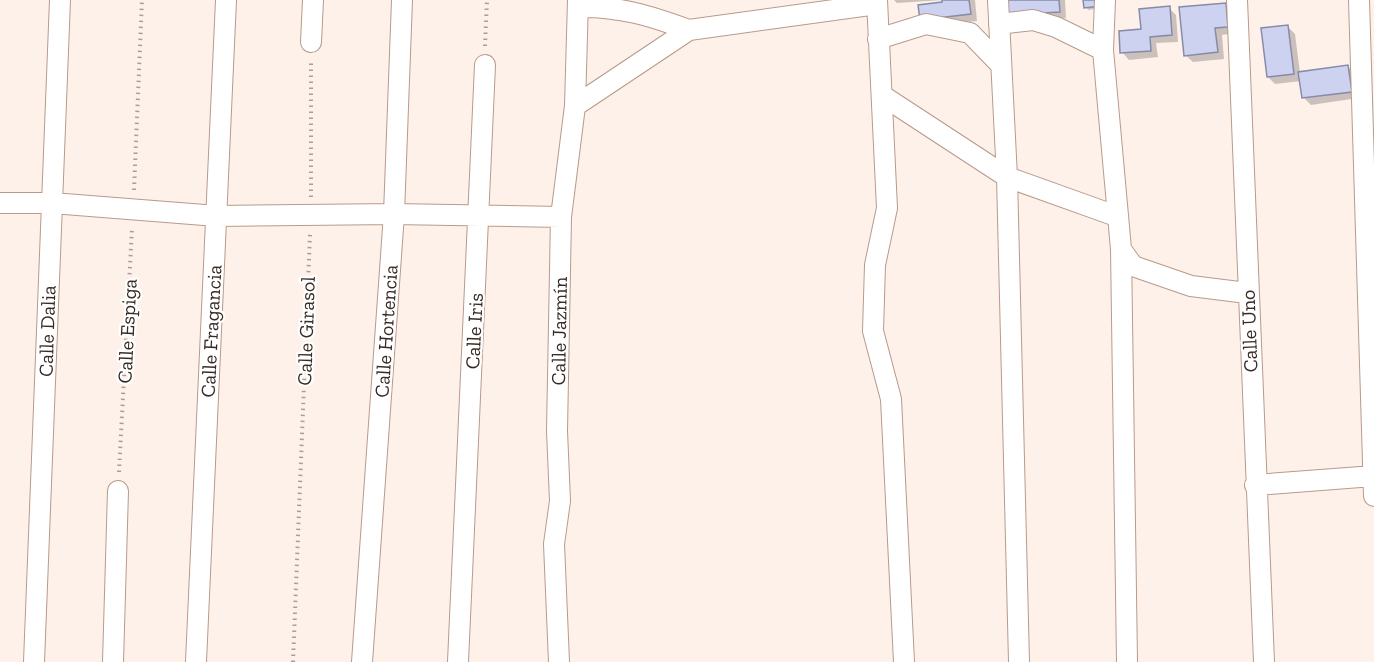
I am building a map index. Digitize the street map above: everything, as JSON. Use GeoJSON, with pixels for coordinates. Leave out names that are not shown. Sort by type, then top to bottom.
{"type":"FeatureCollection","features":[{"type":"Feature","properties":{"kind":"street","name":"Calle Dalia"},"geometry":{"type":"LineString","coordinates":[[33,662],[60,0]]}},
{"type":"Feature","properties":{"kind":"street","name":"Calle Fragancia"},"geometry":{"type":"LineString","coordinates":[[196,662],[226,0]]}},
{"type":"Feature","properties":{"kind":"street"},"geometry":{"type":"LineString","coordinates":[[311,42],[313,0]]}},
{"type":"Feature","properties":{"kind":"street","name":"Calle Hortencia"},"geometry":{"type":"LineString","coordinates":[[362,662],[394,214],[402,0]]}},
{"type":"Feature","properties":{"kind":"street"},"geometry":{"type":"LineString","coordinates":[[998,0],[1007,177],[1019,662]]}},
{"type":"Feature","properties":{"kind":"street"},"geometry":{"type":"LineString","coordinates":[[1105,0],[1103,50],[1116,216],[1121,249],[1127,662]]}},
{"type":"Feature","properties":{"kind":"street","name":"Calle Uno"},"geometry":{"type":"LineString","coordinates":[[1237,0],[1247,293],[1264,662]]}},
{"type":"Feature","properties":{"kind":"street"},"geometry":{"type":"LineString","coordinates":[[1255,485],[1374,482],[1359,0]]}},
{"type":"Feature","properties":{"kind":"street"},"geometry":{"type":"LineString","coordinates":[[575,106],[689,30],[877,2],[887,208],[875,266],[873,331],[891,399],[904,662]]}},
{"type":"Feature","properties":{"kind":"street"},"geometry":{"type":"LineString","coordinates":[[578,4],[608,6],[643,13],[689,30]]}},
{"type":"Feature","properties":{"kind":"street","name":"Calle Jazmín"},"geometry":{"type":"LineString","coordinates":[[559,662],[554,544],[560,501],[557,431],[561,217],[575,106],[578,4]]}},
{"type":"Feature","properties":{"kind":"street"},"geometry":{"type":"LineString","coordinates":[[999,24],[1033,20],[1056,27],[1103,50]]}},
{"type":"Feature","properties":{"kind":"street"},"geometry":{"type":"LineString","coordinates":[[878,39],[926,24],[970,33],[1001,65]]}},
{"type":"Feature","properties":{"kind":"street","name":"Calle Iris"},"geometry":{"type":"LineString","coordinates":[[458,662],[485,65]]}},
{"type":"Feature","properties":{"kind":"street"},"geometry":{"type":"LineString","coordinates":[[883,96],[1007,177],[1116,216]]}},
{"type":"Feature","properties":{"kind":"street"},"geometry":{"type":"LineString","coordinates":[[0,203],[52,203],[216,216],[311,217],[394,214],[561,217]]}},
{"type":"Feature","properties":{"kind":"street"},"geometry":{"type":"LineString","coordinates":[[1121,249],[1133,266],[1191,286],[1247,293]]}},
{"type":"Feature","properties":{"kind":"street"},"geometry":{"type":"LineString","coordinates":[[113,662],[118,491]]}},
{"type":"Feature","properties":{"kind":"path","name":"Calle Espiga"},"geometry":{"type":"LineString","coordinates":[[118,491],[142,0]]}},
{"type":"Feature","properties":{"kind":"path"},"geometry":{"type":"LineString","coordinates":[[485,65],[487,0]]}},
{"type":"Feature","properties":{"kind":"path","name":"Calle Girasol"},"geometry":{"type":"LineString","coordinates":[[293,662],[311,217],[311,42]]}},
{"type":"Feature","properties":{"kind":"building"},"geometry":{"type":"Polygon","coordinates":[[[942,0],[969,0],[971,14],[920,20],[918,5],[942,2],[942,0]]]}},
{"type":"Feature","properties":{"kind":"building"},"geometry":{"type":"Polygon","coordinates":[[[1003,0],[1059,0],[1060,12],[1005,15],[1003,0]]]}},
{"type":"Feature","properties":{"kind":"building"},"geometry":{"type":"Polygon","coordinates":[[[1083,0],[1100,0],[1101,6],[1084,8],[1083,0]]]}},
{"type":"Feature","properties":{"kind":"building"},"geometry":{"type":"Polygon","coordinates":[[[1226,3],[1228,27],[1215,28],[1218,52],[1184,56],[1179,7],[1226,3]]]}},
{"type":"Feature","properties":{"kind":"building"},"geometry":{"type":"Polygon","coordinates":[[[1170,6],[1172,35],[1150,37],[1151,51],[1120,53],[1119,31],[1141,29],[1139,9],[1170,6]]]}},
{"type":"Feature","properties":{"kind":"building"},"geometry":{"type":"Polygon","coordinates":[[[1288,25],[1294,74],[1267,77],[1261,28],[1288,25]]]}},
{"type":"Feature","properties":{"kind":"building"},"geometry":{"type":"Polygon","coordinates":[[[1348,65],[1352,92],[1302,98],[1298,72],[1348,65]]]}}]}
